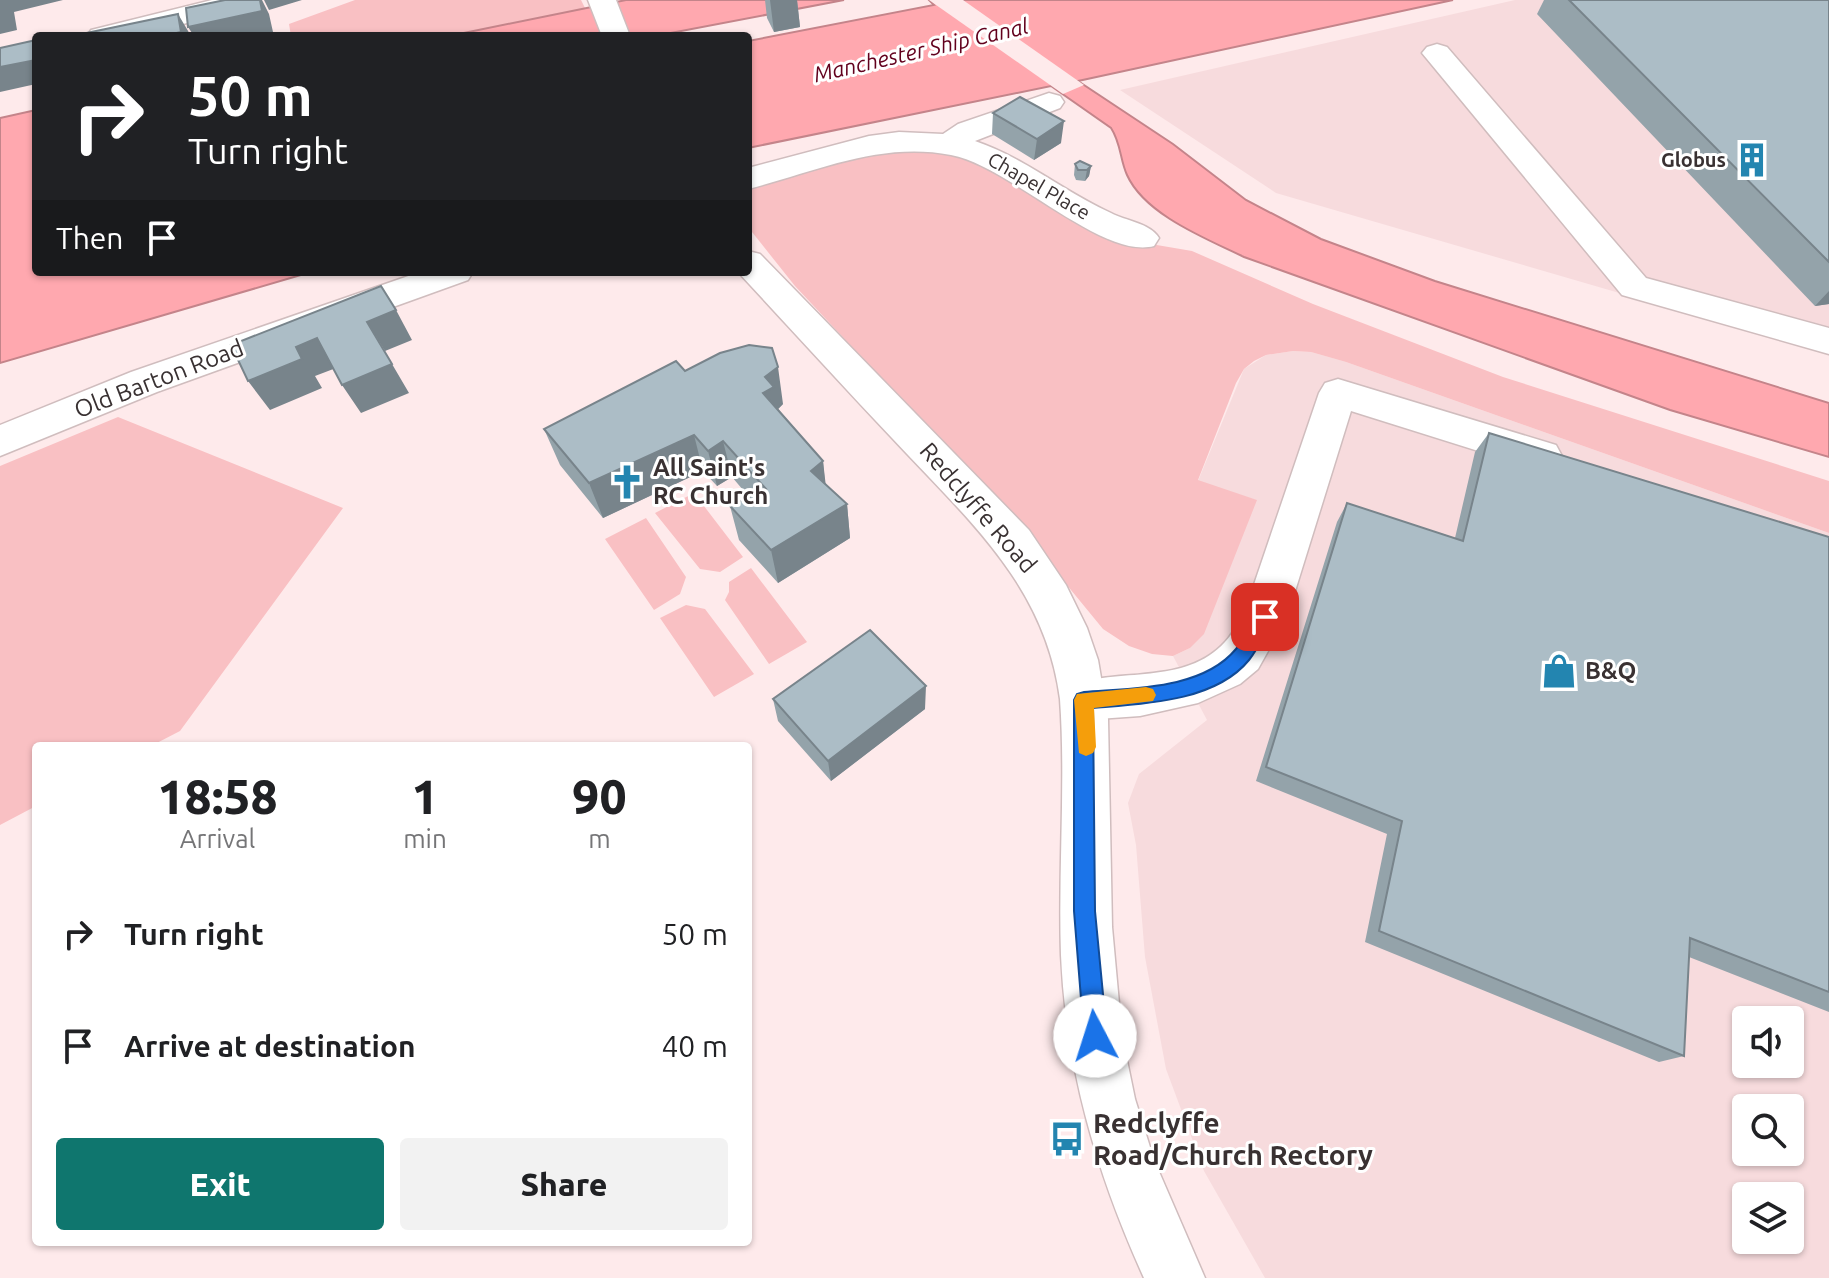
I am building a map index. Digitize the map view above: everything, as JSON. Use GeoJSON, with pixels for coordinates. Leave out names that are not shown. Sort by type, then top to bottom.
{"type":"FeatureCollection","features":[{"type":"Feature","properties":{"kind":"main road"},"geometry":{"type":"LineString","coordinates":[[108,32],[140,12],[245,0]]}},
{"type":"Feature","properties":{"kind":"main road"},"geometry":{"type":"LineString","coordinates":[[602,0],[614,32]]}},
{"type":"Feature","properties":{"kind":"main road"},"geometry":{"type":"LineString","coordinates":[[1437,53],[1634,287],[1685,288],[1829,331]]}},
{"type":"Feature","properties":{"kind":"main road"},"geometry":{"type":"LineString","coordinates":[[949,144],[969,131],[1049,102]]}},
{"type":"Feature","properties":{"kind":"main road","name":"Chapel Place"},"geometry":{"type":"LineString","coordinates":[[752,178],[853,148],[881,143],[934,141],[993,158],[1091,217],[1142,238]]}},
{"type":"Feature","properties":{"kind":"main road","name":"Redclyffe Road"},"geometry":{"type":"LineString","coordinates":[[752,266],[1014,542],[1044,584],[1062,622],[1076,658],[1084,700],[1085,911],[1095,1036],[1111,1112],[1145,1214],[1175,1278]]}},
{"type":"Feature","properties":{"kind":"main road","name":"Old Barton Road"},"geometry":{"type":"LineString","coordinates":[[0,441],[144,382],[445,276]]}},
{"type":"Feature","properties":{"kind":"main road"},"geometry":{"type":"LineString","coordinates":[[1685,288],[1829,341]]}},
{"type":"Feature","properties":{"kind":"main road"},"geometry":{"type":"LineString","coordinates":[[1084,700],[1140,696],[1198,683],[1224,670],[1242,655],[1265,617],[1338,393],[1576,467]]}},
{"type":"Feature","properties":{"kind":"shaded area"},"geometry":{"type":"Polygon","coordinates":[[[355,0],[581,0],[585,8],[468,32],[290,32],[289,24],[355,0]]]}},
{"type":"Feature","properties":{"kind":"shaded area"},"geometry":{"type":"Polygon","coordinates":[[[1515,0],[1829,0],[1829,354],[1276,193],[1120,90],[1515,0]]]}},
{"type":"Feature","properties":{"kind":"shaded area"},"geometry":{"type":"Polygon","coordinates":[[[944,148],[1145,243],[1192,251],[1313,304],[1503,377],[1829,481],[1829,533],[1346,362],[1311,352],[1266,355],[1244,369],[1236,383],[1198,480],[1257,500],[1204,634],[1190,648],[1173,656],[1152,654],[1129,646],[1103,629],[1011,517],[795,286],[752,232],[752,186],[827,159],[944,148]]]}},
{"type":"Feature","properties":{"kind":"shaded area"},"geometry":{"type":"Polygon","coordinates":[[[1311,352],[1829,533],[1829,1278],[1265,1278],[1204,1171],[1166,1069],[1145,957],[1136,845],[1128,803],[1139,774],[1207,720],[1173,656],[1190,648],[1256,500],[1198,481],[1244,369],[1266,355],[1311,352]]]}},
{"type":"Feature","properties":{"kind":"shaded area"},"geometry":{"type":"Polygon","coordinates":[[[118,417],[343,508],[180,731],[159,742],[32,742],[32,808],[0,825],[0,466],[118,417]]]}},
{"type":"Feature","properties":{"kind":"shaded area"},"geometry":{"type":"Polygon","coordinates":[[[694,493],[743,557],[720,572],[700,569],[655,513],[694,493]]]}},
{"type":"Feature","properties":{"kind":"shaded area"},"geometry":{"type":"Polygon","coordinates":[[[646,518],[686,577],[680,594],[654,610],[605,539],[646,518]]]}},
{"type":"Feature","properties":{"kind":"shaded area"},"geometry":{"type":"Polygon","coordinates":[[[751,568],[807,642],[769,664],[725,600],[729,582],[751,568]]]}},
{"type":"Feature","properties":{"kind":"shaded area"},"geometry":{"type":"Polygon","coordinates":[[[686,605],[705,609],[754,674],[714,697],[660,618],[686,605]]]}},
{"type":"Feature","properties":{"kind":"water"},"geometry":{"type":"Polygon","coordinates":[[[626,0],[844,0],[676,32],[469,32],[626,0]]]}},
{"type":"Feature","properties":{"kind":"water","name":"Manchester Ship Canal"},"geometry":{"type":"Polygon","coordinates":[[[929,0],[1453,0],[1078,81],[1173,144],[1246,200],[1321,239],[1435,281],[1829,403],[1829,457],[1670,410],[1244,257],[1178,224],[1148,202],[1127,175],[1111,128],[1051,86],[752,147],[752,40],[934,5],[929,0]]]}},
{"type":"Feature","properties":{"kind":"water"},"geometry":{"type":"Polygon","coordinates":[[[32,111],[32,276],[297,276],[0,363],[0,118],[32,111]]]}},
{"type":"Feature","properties":{"kind":"pier"},"geometry":{"type":"Polygon","coordinates":[[[929,0],[963,0],[1084,85],[1063,94],[929,0]]]}},
{"type":"Feature","properties":{"kind":"building"},"geometry":{"type":"Polygon","coordinates":[[[225,0],[260,0],[262,11],[188,27],[186,8],[225,0]]]}},
{"type":"Feature","properties":{"kind":"building","name":"Globus"},"geometry":{"type":"Polygon","coordinates":[[[1569,0],[1829,0],[1829,262],[1569,0]]]}},
{"type":"Feature","properties":{"kind":"building"},"geometry":{"type":"Polygon","coordinates":[[[178,14],[181,32],[91,32],[178,14]]]}},
{"type":"Feature","properties":{"kind":"building"},"geometry":{"type":"Polygon","coordinates":[[[32,41],[32,61],[0,67],[0,48],[32,41]]]}},
{"type":"Feature","properties":{"kind":"building"},"geometry":{"type":"Polygon","coordinates":[[[1020,97],[1064,121],[1037,139],[993,113],[1020,97]]]}},
{"type":"Feature","properties":{"kind":"building"},"geometry":{"type":"Polygon","coordinates":[[[1080,161],[1091,166],[1087,170],[1078,170],[1075,164],[1080,161]]]}},
{"type":"Feature","properties":{"kind":"building"},"geometry":{"type":"Polygon","coordinates":[[[381,286],[396,310],[367,322],[392,364],[342,385],[317,338],[296,347],[302,359],[248,381],[231,345],[381,286]]]}},
{"type":"Feature","properties":{"kind":"building"},"geometry":{"type":"Polygon","coordinates":[[[749,345],[772,348],[778,367],[765,377],[774,387],[763,393],[823,461],[811,471],[847,504],[771,550],[730,506],[766,489],[723,441],[708,451],[694,435],[589,483],[544,429],[676,361],[685,371],[720,353],[749,345]]]}},
{"type":"Feature","properties":{"kind":"building","name":"B&Q"},"geometry":{"type":"Polygon","coordinates":[[[1489,433],[1829,537],[1829,992],[1690,938],[1684,1056],[1379,931],[1402,821],[1266,767],[1347,503],[1463,541],[1489,433]]]}},
{"type":"Feature","properties":{"kind":"building"},"geometry":{"type":"Polygon","coordinates":[[[870,630],[926,686],[828,761],[773,699],[870,630]]]}},
{"type":"Feature","properties":{"kind":"slow traffic"},"geometry":{"type":"LineString","coordinates":[[1086,747],[1084,700],[1146,695]]}},
{"type":"Feature","properties":{"kind":"place","name":"Globus"},"geometry":{"type":"Point","coordinates":[1752,160]}},
{"type":"Feature","properties":{"kind":"place","name":"All Saint's RC Church"},"geometry":{"type":"Point","coordinates":[627,482]}},
{"type":"Feature","properties":{"kind":"place","name":"B&Q"},"geometry":{"type":"Point","coordinates":[1559,671]}},
{"type":"Feature","properties":{"kind":"place","name":"Redclyffe Road/Church Rectory"},"geometry":{"type":"Point","coordinates":[1067,1139]}},
{"type":"Feature","properties":{"kind":"route"},"geometry":{"type":"LineString","coordinates":[[1095,1036],[1085,911],[1084,700],[1140,696],[1198,683],[1224,670],[1242,655],[1265,617]]}}]}
